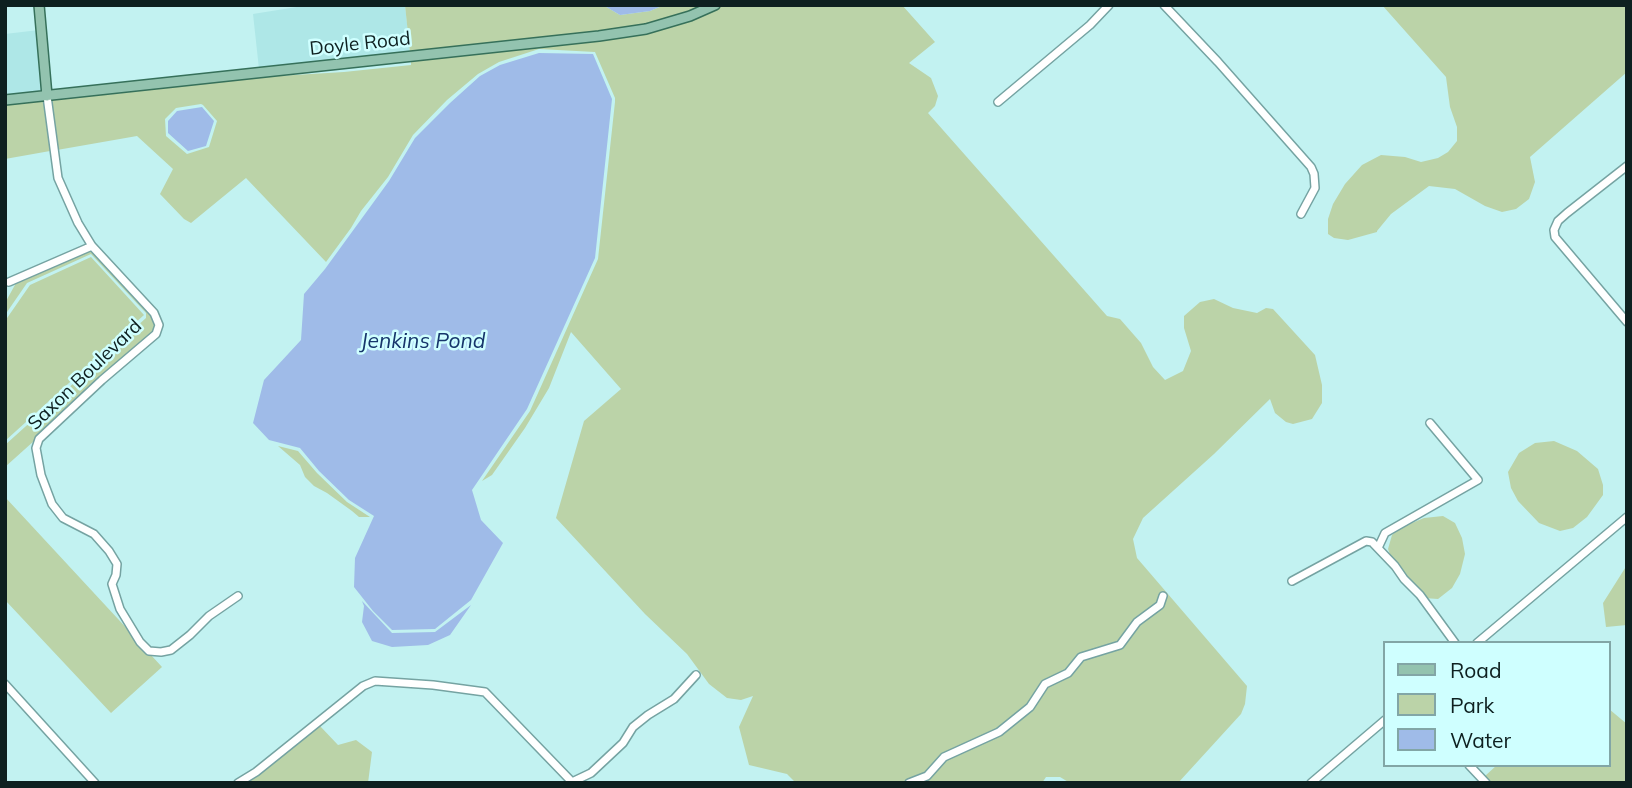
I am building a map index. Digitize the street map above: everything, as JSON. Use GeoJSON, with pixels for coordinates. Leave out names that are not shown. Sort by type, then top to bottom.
{"type":"FeatureCollection","features":[{"type":"Feature","properties":{"kind":"main road","name":"Saxon Boulevard"},"geometry":{"type":"LineString","coordinates":[[39,5],[47,96]]}},
{"type":"Feature","properties":{"kind":"main road","name":"Doyle Road"},"geometry":{"type":"LineString","coordinates":[[5,100],[599,36],[646,29],[690,16],[715,5]]}},
{"type":"Feature","properties":{"kind":"street"},"geometry":{"type":"LineString","coordinates":[[998,102],[1090,25],[1109,5]]}},
{"type":"Feature","properties":{"kind":"street"},"geometry":{"type":"LineString","coordinates":[[1164,5],[1311,167],[1315,188],[1301,214]]}},
{"type":"Feature","properties":{"kind":"street","name":"Saxon Boulevard"},"geometry":{"type":"LineString","coordinates":[[47,96],[58,178],[78,223],[92,246],[154,313],[159,325],[156,334],[39,439],[36,448],[40,475],[52,504],[63,518],[94,534],[109,551],[117,564],[112,584],[120,609],[140,642],[149,651],[171,650],[209,616],[238,596]]}},
{"type":"Feature","properties":{"kind":"street"},"geometry":{"type":"LineString","coordinates":[[1627,166],[1567,213],[1558,221],[1554,230],[1555,237],[1627,322]]}},
{"type":"Feature","properties":{"kind":"street"},"geometry":{"type":"LineString","coordinates":[[9,282],[92,246]]}},
{"type":"Feature","properties":{"kind":"street"},"geometry":{"type":"LineString","coordinates":[[1378,548],[1385,533],[1478,480],[1430,423]]}},
{"type":"Feature","properties":{"kind":"street"},"geometry":{"type":"LineString","coordinates":[[1479,641],[1627,517]]}},
{"type":"Feature","properties":{"kind":"street"},"geometry":{"type":"LineString","coordinates":[[1292,581],[1366,541],[1371,542],[1420,595],[1454,641]]}},
{"type":"Feature","properties":{"kind":"street"},"geometry":{"type":"LineString","coordinates":[[909,783],[927,776],[944,757],[999,732],[1030,707],[1045,684],[1068,673],[1081,657],[1120,645],[1137,622],[1160,605],[1163,596]]}},
{"type":"Feature","properties":{"kind":"street"},"geometry":{"type":"LineString","coordinates":[[238,783],[256,772],[363,685],[375,681],[485,692],[572,782],[591,774],[623,743],[633,727],[674,699],[696,675]]}},
{"type":"Feature","properties":{"kind":"street"},"geometry":{"type":"LineString","coordinates":[[5,684],[95,783]]}},
{"type":"Feature","properties":{"kind":"street"},"geometry":{"type":"LineString","coordinates":[[1311,783],[1384,721]]}},
{"type":"Feature","properties":{"kind":"street"},"geometry":{"type":"LineString","coordinates":[[1471,767],[1486,783]]}},
{"type":"Feature","properties":{"kind":"shaded area"},"geometry":{"type":"Polygon","coordinates":[[[309,5],[405,5],[410,53],[259,69],[253,14],[309,5]]]}},
{"type":"Feature","properties":{"kind":"shaded area"},"geometry":{"type":"Polygon","coordinates":[[[39,30],[43,92],[5,97],[5,34],[39,30]]]}},
{"type":"Feature","properties":{"kind":"green space"},"geometry":{"type":"Polygon","coordinates":[[[405,5],[603,5],[620,15],[650,11],[664,5],[705,5],[645,26],[410,53],[405,5]]]}},
{"type":"Feature","properties":{"kind":"green space"},"geometry":{"type":"Polygon","coordinates":[[[724,5],[902,5],[935,42],[909,63],[931,78],[938,96],[935,106],[928,113],[1107,316],[1120,319],[1141,343],[1153,367],[1165,380],[1183,371],[1191,351],[1184,328],[1184,316],[1200,302],[1214,299],[1233,308],[1257,313],[1266,308],[1273,309],[1315,355],[1322,385],[1322,403],[1312,419],[1293,424],[1286,422],[1275,413],[1270,399],[1143,518],[1133,539],[1137,558],[1247,686],[1241,714],[1178,783],[1070,783],[1060,777],[1046,777],[1042,783],[796,783],[787,774],[749,765],[739,727],[753,696],[741,700],[727,698],[709,684],[687,654],[645,614],[556,518],[584,421],[621,389],[571,332],[549,388],[492,475],[482,481],[530,411],[598,259],[615,98],[595,52],[539,49],[499,62],[478,74],[447,100],[413,135],[388,177],[326,262],[246,178],[191,223],[160,194],[173,169],[137,136],[57,150],[51,99],[245,78],[411,65],[411,60],[692,20],[724,5]],[[203,105],[176,108],[165,119],[166,136],[187,154],[209,147],[217,121],[203,105]]]}},
{"type":"Feature","properties":{"kind":"green space"},"geometry":{"type":"Polygon","coordinates":[[[1382,5],[1627,5],[1627,72],[1530,157],[1535,182],[1529,199],[1516,209],[1502,212],[1455,189],[1429,186],[1391,214],[1377,232],[1348,240],[1334,238],[1328,234],[1328,219],[1333,204],[1345,184],[1362,165],[1381,155],[1405,157],[1421,162],[1438,158],[1448,152],[1457,141],[1457,127],[1450,107],[1446,77],[1382,5]]]}},
{"type":"Feature","properties":{"kind":"green space"},"geometry":{"type":"Polygon","coordinates":[[[44,100],[50,151],[5,159],[5,104],[44,100]]]}},
{"type":"Feature","properties":{"kind":"green space"},"geometry":{"type":"Polygon","coordinates":[[[91,250],[151,314],[155,325],[153,332],[100,377],[5,467],[5,445],[146,318],[146,313],[91,254],[27,283],[5,315],[5,303],[16,283],[91,250]]]}},
{"type":"Feature","properties":{"kind":"green space"},"geometry":{"type":"Polygon","coordinates":[[[91,257],[144,315],[5,441],[5,321],[30,285],[91,257]]]}},
{"type":"Feature","properties":{"kind":"green space"},"geometry":{"type":"Polygon","coordinates":[[[1554,441],[1577,451],[1598,469],[1603,485],[1603,495],[1587,517],[1573,528],[1560,531],[1539,523],[1518,501],[1511,488],[1508,472],[1519,453],[1535,443],[1554,441]]]}},
{"type":"Feature","properties":{"kind":"green space"},"geometry":{"type":"Polygon","coordinates":[[[278,446],[298,451],[347,502],[370,517],[359,517],[314,486],[305,477],[300,465],[278,446]]]}},
{"type":"Feature","properties":{"kind":"green space"},"geometry":{"type":"Polygon","coordinates":[[[5,497],[131,633],[146,653],[162,667],[111,713],[5,600],[5,497]]]}},
{"type":"Feature","properties":{"kind":"green space"},"geometry":{"type":"Polygon","coordinates":[[[1443,516],[1455,523],[1465,554],[1460,574],[1452,588],[1438,599],[1424,598],[1392,560],[1388,549],[1392,535],[1400,528],[1424,518],[1443,516]]]}},
{"type":"Feature","properties":{"kind":"green space"},"geometry":{"type":"Polygon","coordinates":[[[1627,565],[1627,625],[1606,627],[1603,603],[1627,565]]]}},
{"type":"Feature","properties":{"kind":"green space"},"geometry":{"type":"Polygon","coordinates":[[[1611,711],[1627,724],[1627,783],[1491,783],[1485,776],[1495,767],[1611,767],[1611,711]]]}},
{"type":"Feature","properties":{"kind":"green space"},"geometry":{"type":"Polygon","coordinates":[[[320,726],[338,745],[356,740],[372,752],[368,783],[245,783],[259,775],[320,726]]]}},
{"type":"Feature","properties":{"kind":"water"},"geometry":{"type":"Polygon","coordinates":[[[603,5],[664,5],[650,11],[620,15],[603,5]]]}},
{"type":"Feature","properties":{"kind":"water","name":"Jenkins Pond"},"geometry":{"type":"Polygon","coordinates":[[[539,53],[593,54],[612,99],[595,258],[527,409],[472,490],[481,520],[503,543],[471,600],[435,629],[392,630],[354,587],[355,558],[374,516],[349,500],[300,448],[269,440],[253,423],[264,380],[301,340],[304,294],[389,181],[415,138],[480,76],[500,65],[539,53]]]}},
{"type":"Feature","properties":{"kind":"water"},"geometry":{"type":"Polygon","coordinates":[[[202,107],[214,121],[206,146],[188,151],[168,133],[168,121],[177,111],[202,107]]]}},
{"type":"Feature","properties":{"kind":"water"},"geometry":{"type":"Polygon","coordinates":[[[362,601],[392,633],[435,632],[471,605],[450,635],[428,645],[392,647],[372,641],[362,622],[362,601]]]}}]}
